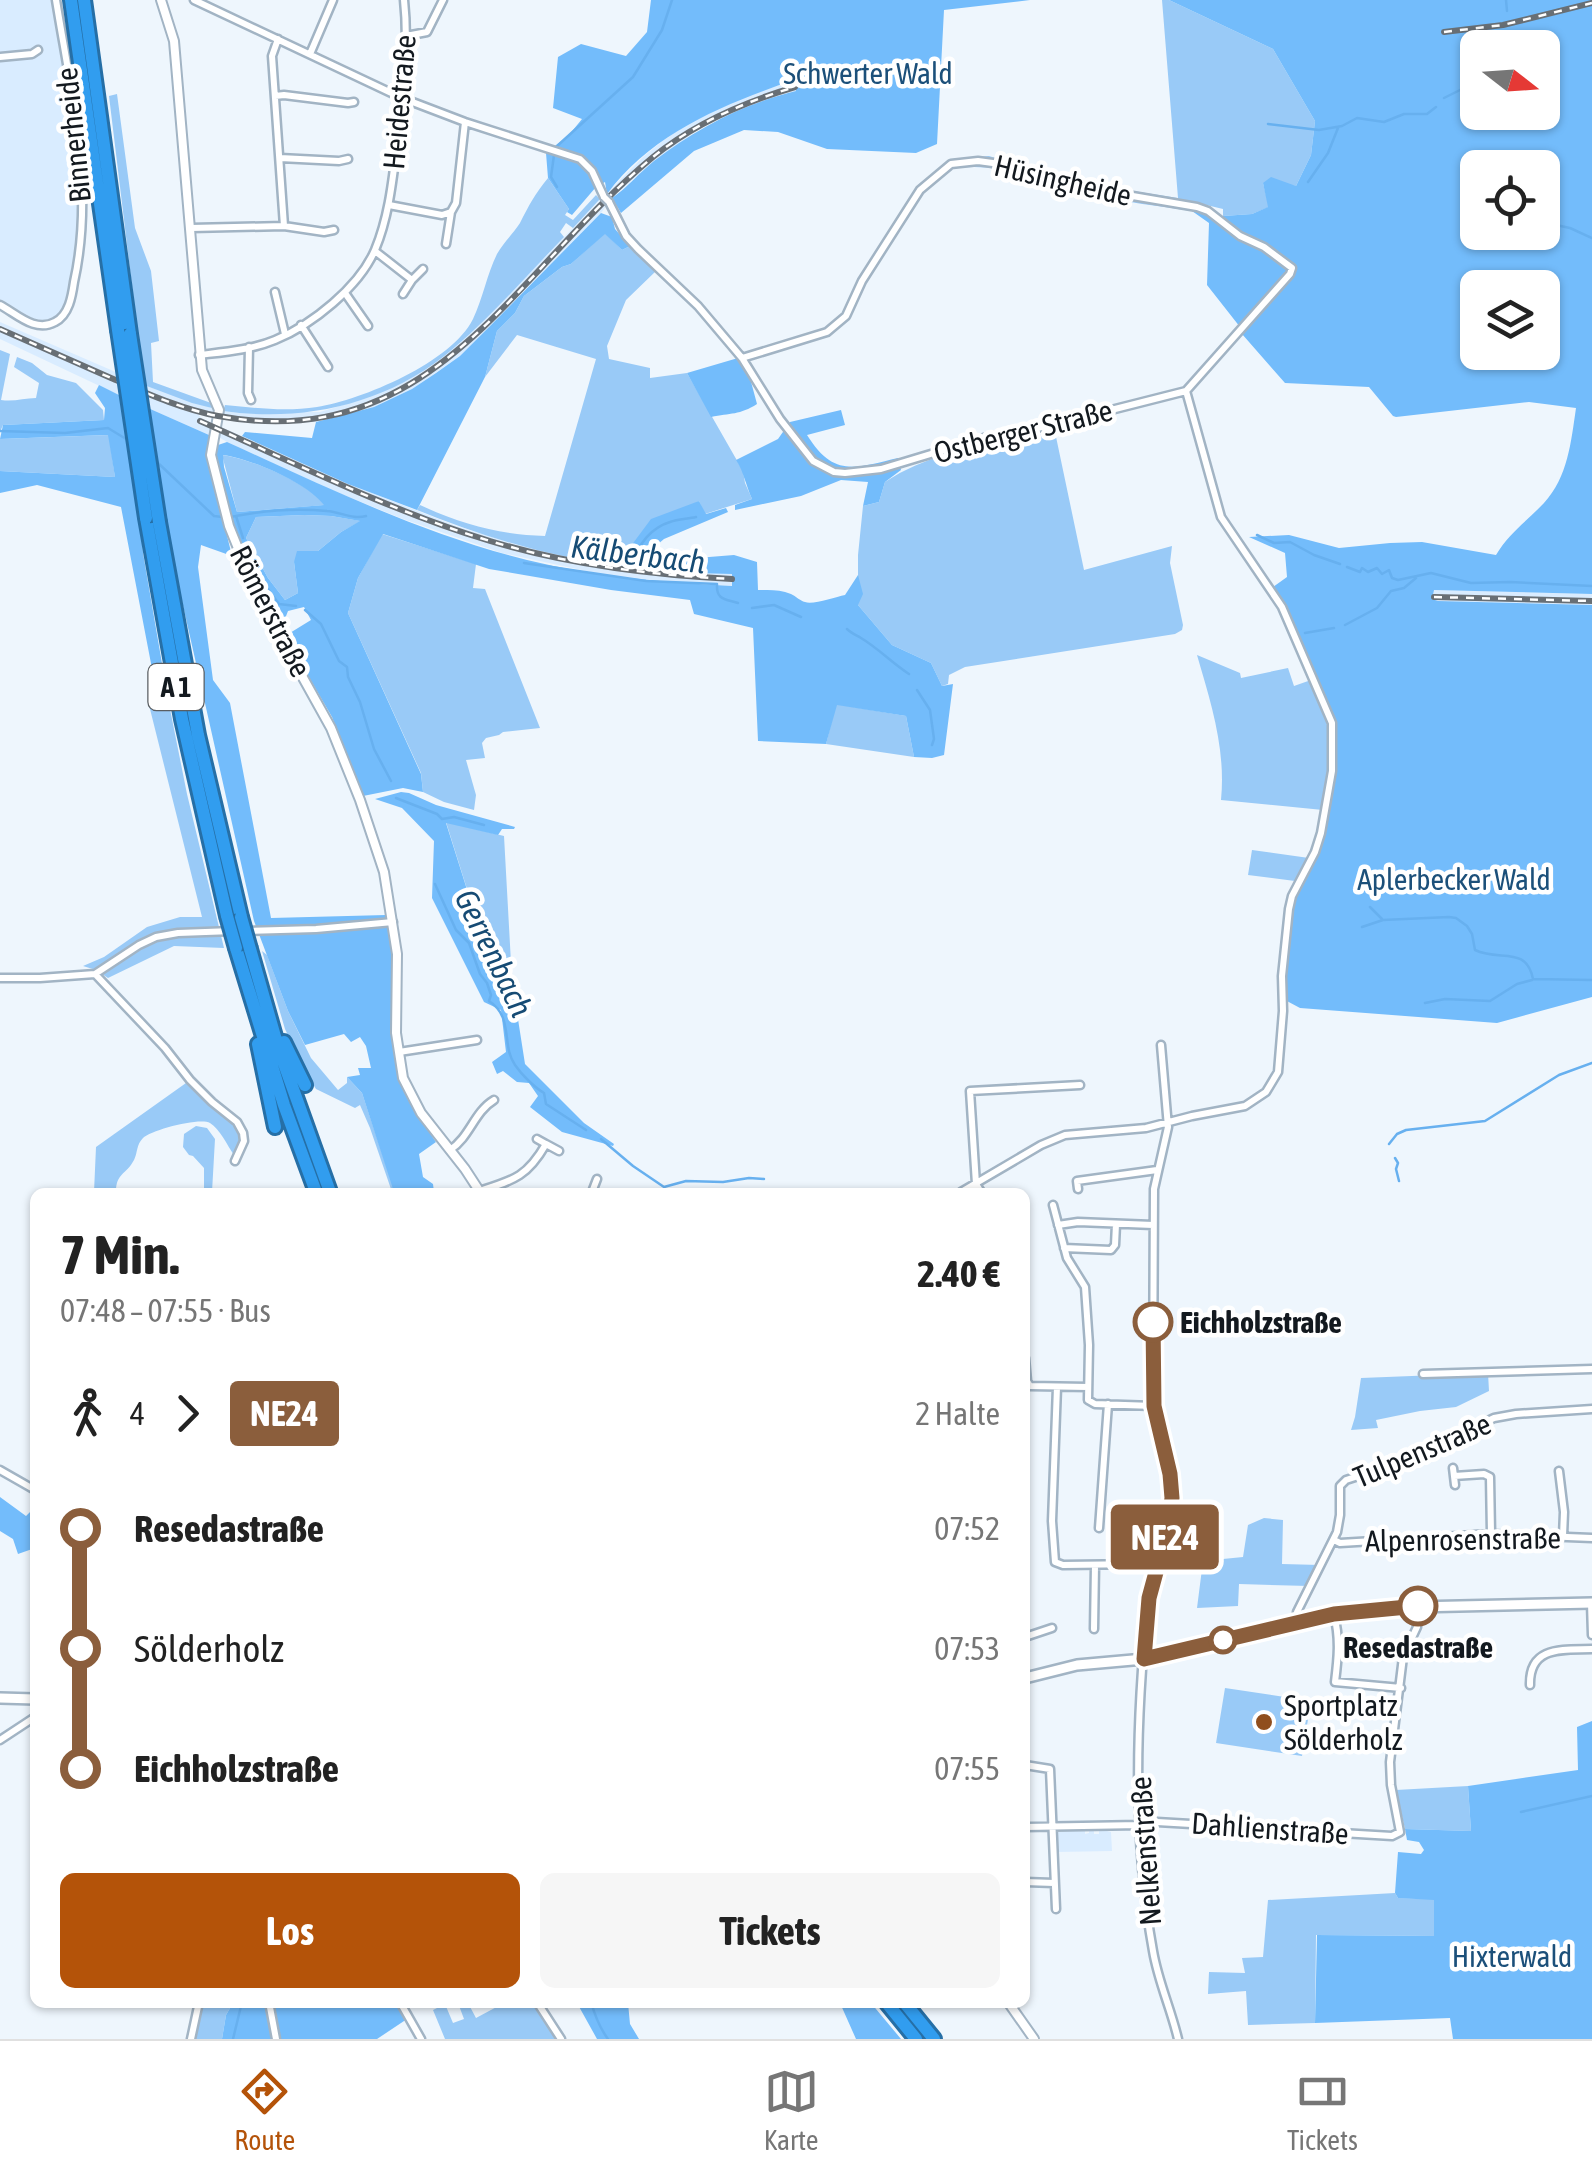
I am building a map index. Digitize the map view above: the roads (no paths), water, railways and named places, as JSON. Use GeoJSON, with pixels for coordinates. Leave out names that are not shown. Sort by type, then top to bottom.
{"type":"FeatureCollection","features":[{"type":"Feature","properties":{"kind":"highway","name":"A 1"},"geometry":{"type":"LineString","coordinates":[[71,0],[182,719],[284,1105],[315,1188]]}},
{"type":"Feature","properties":{"kind":"highway","name":"A 1"},"geometry":{"type":"LineString","coordinates":[[84,0],[124,332]]}},
{"type":"Feature","properties":{"kind":"highway","name":"A 1"},"geometry":{"type":"LineString","coordinates":[[262,1017],[328,1188]]}},
{"type":"Feature","properties":{"kind":"highway"},"geometry":{"type":"LineString","coordinates":[[262,1017],[280,1034],[305,1085]]}},
{"type":"Feature","properties":{"kind":"highway"},"geometry":{"type":"LineString","coordinates":[[262,1017],[259,1056],[274,1127]]}},
{"type":"Feature","properties":{"kind":"highway"},"geometry":{"type":"LineString","coordinates":[[891,2008],[916,2039]]}},
{"type":"Feature","properties":{"kind":"highway"},"geometry":{"type":"LineString","coordinates":[[909,2008],[934,2039]]}},
{"type":"Feature","properties":{"kind":"main road"},"geometry":{"type":"LineString","coordinates":[[1030,1677],[1077,1665],[1144,1659],[1334,1614],[1415,1606],[1592,1603]]}},
{"type":"Feature","properties":{"kind":"main road"},"geometry":{"type":"LineString","coordinates":[[0,1698],[30,1699]]}},
{"type":"Feature","properties":{"kind":"street","name":"Binnerheide"},"geometry":{"type":"LineString","coordinates":[[0,305],[30,324],[53,324],[64,316],[79,261],[84,197],[81,161],[56,0]]}},
{"type":"Feature","properties":{"kind":"street","name":"Römerstraße"},"geometry":{"type":"LineString","coordinates":[[161,0],[174,41],[200,354],[203,377],[219,410],[212,455],[228,526],[256,595],[320,704],[342,752],[379,856],[397,954],[396,1033],[404,1078],[414,1103],[476,1188]]}},
{"type":"Feature","properties":{"kind":"street","name":"Ostberger Straße"},"geometry":{"type":"LineString","coordinates":[[194,0],[402,98],[580,159],[592,172],[626,236],[698,306],[742,358],[780,419],[813,461],[826,469],[845,473],[875,471],[987,438],[1186,391]]}},
{"type":"Feature","properties":{"kind":"street"},"geometry":{"type":"LineString","coordinates":[[310,54],[333,0]]}},
{"type":"Feature","properties":{"kind":"street","name":"Heidestraße"},"geometry":{"type":"LineString","coordinates":[[200,354],[276,340],[345,292],[367,266],[389,204],[406,62],[404,0]]}},
{"type":"Feature","properties":{"kind":"street"},"geometry":{"type":"LineString","coordinates":[[406,36],[427,32],[443,0]]}},
{"type":"Feature","properties":{"kind":"street"},"geometry":{"type":"LineString","coordinates":[[278,40],[272,56],[284,226]]}},
{"type":"Feature","properties":{"kind":"street","name":"Binnerheide"},"geometry":{"type":"LineString","coordinates":[[0,57],[38,50]]}},
{"type":"Feature","properties":{"kind":"street"},"geometry":{"type":"LineString","coordinates":[[275,96],[354,102]]}},
{"type":"Feature","properties":{"kind":"street"},"geometry":{"type":"LineString","coordinates":[[446,244],[456,203],[466,122]]}},
{"type":"Feature","properties":{"kind":"street"},"geometry":{"type":"LineString","coordinates":[[280,158],[348,159]]}},
{"type":"Feature","properties":{"kind":"street","name":"Hüsingheide"},"geometry":{"type":"LineString","coordinates":[[742,358],[828,332],[846,316],[862,281],[920,190],[950,164],[978,161],[1069,184],[1197,207],[1292,268],[1186,391]]}},
{"type":"Feature","properties":{"kind":"street","name":"Heidestraße"},"geometry":{"type":"LineString","coordinates":[[389,204],[442,215],[451,212]]}},
{"type":"Feature","properties":{"kind":"street"},"geometry":{"type":"LineString","coordinates":[[191,228],[284,226],[334,230]]}},
{"type":"Feature","properties":{"kind":"street"},"geometry":{"type":"LineString","coordinates":[[374,252],[412,280]]}},
{"type":"Feature","properties":{"kind":"street"},"geometry":{"type":"LineString","coordinates":[[402,294],[423,268]]}},
{"type":"Feature","properties":{"kind":"street"},"geometry":{"type":"LineString","coordinates":[[275,292],[285,334]]}},
{"type":"Feature","properties":{"kind":"street"},"geometry":{"type":"LineString","coordinates":[[345,292],[368,326]]}},
{"type":"Feature","properties":{"kind":"street"},"geometry":{"type":"LineString","coordinates":[[301,325],[328,367]]}},
{"type":"Feature","properties":{"kind":"street"},"geometry":{"type":"LineString","coordinates":[[249,348],[251,400]]}},
{"type":"Feature","properties":{"kind":"street"},"geometry":{"type":"LineString","coordinates":[[968,1188],[1040,1145],[1065,1136],[1128,1130],[1245,1106],[1261,1098],[1276,1078],[1288,908],[1322,833],[1333,734],[1328,712],[1282,607],[1221,517],[1186,391]]}},
{"type":"Feature","properties":{"kind":"street"},"geometry":{"type":"LineString","coordinates":[[0,978],[95,974],[139,945],[178,933],[316,929],[393,922]]}},
{"type":"Feature","properties":{"kind":"street"},"geometry":{"type":"LineString","coordinates":[[95,974],[166,1048],[190,1080],[237,1122],[244,1141],[235,1161]]}},
{"type":"Feature","properties":{"kind":"street"},"geometry":{"type":"LineString","coordinates":[[398,1053],[476,1040]]}},
{"type":"Feature","properties":{"kind":"street"},"geometry":{"type":"LineString","coordinates":[[1144,1659],[1149,1598],[1172,1498],[1154,1406],[1154,1189],[1168,1122],[1160,1045]]}},
{"type":"Feature","properties":{"kind":"street"},"geometry":{"type":"LineString","coordinates":[[979,1188],[970,1091],[1080,1085]]}},
{"type":"Feature","properties":{"kind":"street"},"geometry":{"type":"LineString","coordinates":[[450,1150],[466,1138],[479,1114],[494,1100]]}},
{"type":"Feature","properties":{"kind":"street"},"geometry":{"type":"LineString","coordinates":[[537,1139],[559,1152]]}},
{"type":"Feature","properties":{"kind":"street"},"geometry":{"type":"LineString","coordinates":[[490,1188],[516,1179],[533,1165],[546,1144]]}},
{"type":"Feature","properties":{"kind":"street"},"geometry":{"type":"LineString","coordinates":[[1077,1181],[1157,1170]]}},
{"type":"Feature","properties":{"kind":"street"},"geometry":{"type":"LineString","coordinates":[[594,1188],[598,1179]]}},
{"type":"Feature","properties":{"kind":"street"},"geometry":{"type":"LineString","coordinates":[[1053,1205],[1070,1265],[1085,1287],[1090,1402],[1154,1406]]}},
{"type":"Feature","properties":{"kind":"street"},"geometry":{"type":"LineString","coordinates":[[1064,1248],[1111,1250],[1116,1245],[1116,1224]]}},
{"type":"Feature","properties":{"kind":"street"},"geometry":{"type":"LineString","coordinates":[[1058,1225],[1153,1225]]}},
{"type":"Feature","properties":{"kind":"street"},"geometry":{"type":"LineString","coordinates":[[1423,1374],[1592,1369]]}},
{"type":"Feature","properties":{"kind":"street"},"geometry":{"type":"LineString","coordinates":[[1030,1385],[1088,1388]]}},
{"type":"Feature","properties":{"kind":"street"},"geometry":{"type":"LineString","coordinates":[[1058,1387],[1053,1558],[1058,1564],[1144,1564],[1156,1568]]}},
{"type":"Feature","properties":{"kind":"street"},"geometry":{"type":"LineString","coordinates":[[1099,1528],[1108,1404]]}},
{"type":"Feature","properties":{"kind":"street","name":"Tulpenstraße"},"geometry":{"type":"LineString","coordinates":[[1298,1623],[1297,1612],[1334,1540],[1340,1520],[1340,1486],[1346,1480],[1401,1462],[1494,1418],[1592,1409]]}},
{"type":"Feature","properties":{"kind":"street"},"geometry":{"type":"LineString","coordinates":[[0,1470],[30,1487]]}},
{"type":"Feature","properties":{"kind":"street"},"geometry":{"type":"LineString","coordinates":[[1559,1471],[1562,1536]]}},
{"type":"Feature","properties":{"kind":"street"},"geometry":{"type":"LineString","coordinates":[[1454,1476],[1490,1476],[1492,1534]]}},
{"type":"Feature","properties":{"kind":"street","name":"Alpenrosenstraße"},"geometry":{"type":"LineString","coordinates":[[1334,1540],[1492,1534],[1592,1538]]}},
{"type":"Feature","properties":{"kind":"street"},"geometry":{"type":"LineString","coordinates":[[1094,1628],[1095,1564]]}},
{"type":"Feature","properties":{"kind":"street"},"geometry":{"type":"LineString","coordinates":[[1592,1603],[1592,1635]]}},
{"type":"Feature","properties":{"kind":"street"},"geometry":{"type":"LineString","coordinates":[[1334,1614],[1339,1634],[1335,1682],[1401,1688],[1403,1657],[1417,1627],[1415,1606]]}},
{"type":"Feature","properties":{"kind":"street"},"geometry":{"type":"LineString","coordinates":[[1030,1635],[1052,1628]]}},
{"type":"Feature","properties":{"kind":"street"},"geometry":{"type":"LineString","coordinates":[[1530,1685],[1531,1670],[1544,1654],[1592,1649]]}},
{"type":"Feature","properties":{"kind":"street","name":"Nelkenstraße"},"geometry":{"type":"LineString","coordinates":[[1144,1659],[1138,1717],[1144,1894],[1154,1955],[1178,2039]]}},
{"type":"Feature","properties":{"kind":"street","name":"Dahlienstraße"},"geometry":{"type":"LineString","coordinates":[[1030,1828],[1140,1823],[1392,1836],[1400,1832],[1390,1765],[1401,1688]]}},
{"type":"Feature","properties":{"kind":"street"},"geometry":{"type":"LineString","coordinates":[[0,1740],[30,1720]]}},
{"type":"Feature","properties":{"kind":"street"},"geometry":{"type":"LineString","coordinates":[[1030,1766],[1050,1768],[1056,1908]]}},
{"type":"Feature","properties":{"kind":"street"},"geometry":{"type":"LineString","coordinates":[[1030,1882],[1054,1883]]}},
{"type":"Feature","properties":{"kind":"street"},"geometry":{"type":"LineString","coordinates":[[191,2039],[198,2008]]}},
{"type":"Feature","properties":{"kind":"street"},"geometry":{"type":"LineString","coordinates":[[269,2008],[276,2039]]}},
{"type":"Feature","properties":{"kind":"street"},"geometry":{"type":"LineString","coordinates":[[403,2008],[421,2039]]}},
{"type":"Feature","properties":{"kind":"street"},"geometry":{"type":"LineString","coordinates":[[540,2008],[562,2039]]}},
{"type":"Feature","properties":{"kind":"street"},"geometry":{"type":"LineString","coordinates":[[1012,2008],[1034,2039]]}},
{"type":"Feature","properties":{"kind":"waterway"},"geometry":{"type":"LineString","coordinates":[[556,147],[633,77],[662,30],[672,0]]}},
{"type":"Feature","properties":{"kind":"waterway"},"geometry":{"type":"LineString","coordinates":[[1506,0],[1507,11]]}},
{"type":"Feature","properties":{"kind":"waterway"},"geometry":{"type":"LineString","coordinates":[[1444,98],[1460,90]]}},
{"type":"Feature","properties":{"kind":"waterway"},"geometry":{"type":"LineString","coordinates":[[1268,124],[1319,130],[1342,126],[1357,118],[1384,122],[1404,114],[1427,114],[1436,107]]}},
{"type":"Feature","properties":{"kind":"waterway"},"geometry":{"type":"LineString","coordinates":[[1308,182],[1328,153],[1338,128]]}},
{"type":"Feature","properties":{"kind":"waterway"},"geometry":{"type":"LineString","coordinates":[[554,155],[551,177],[557,187]]}},
{"type":"Feature","properties":{"kind":"waterway"},"geometry":{"type":"LineString","coordinates":[[1560,226],[1592,238]]}},
{"type":"Feature","properties":{"kind":"waterway"},"geometry":{"type":"LineString","coordinates":[[0,431],[65,433],[108,428],[131,442]]}},
{"type":"Feature","properties":{"kind":"waterway"},"geometry":{"type":"LineString","coordinates":[[157,462],[214,516],[222,517]]}},
{"type":"Feature","properties":{"kind":"waterway"},"geometry":{"type":"LineString","coordinates":[[230,517],[303,510],[366,516]]}},
{"type":"Feature","properties":{"kind":"waterway","name":"Gerrenbach"},"geometry":{"type":"LineString","coordinates":[[236,516],[243,538]]}},
{"type":"Feature","properties":{"kind":"waterway"},"geometry":{"type":"LineString","coordinates":[[631,565],[641,545],[656,529],[696,517]]}},
{"type":"Feature","properties":{"kind":"waterway"},"geometry":{"type":"LineString","coordinates":[[1257,535],[1274,543],[1290,542],[1340,564]]}},
{"type":"Feature","properties":{"kind":"waterway","name":"Gerrenbach"},"geometry":{"type":"LineString","coordinates":[[246,547],[258,576],[279,604],[296,606]]}},
{"type":"Feature","properties":{"kind":"waterway","name":"Kälberbach"},"geometry":{"type":"LineString","coordinates":[[524,563],[646,581],[717,584],[720,596],[738,603]]}},
{"type":"Feature","properties":{"kind":"waterway"},"geometry":{"type":"LineString","coordinates":[[1347,567],[1360,572],[1362,568],[1368,572],[1377,568],[1382,574],[1389,570],[1392,578],[1398,580],[1431,573],[1471,583],[1592,586]]}},
{"type":"Feature","properties":{"kind":"waterway"},"geometry":{"type":"LineString","coordinates":[[1345,625],[1377,608],[1391,591],[1404,588],[1416,578]]}},
{"type":"Feature","properties":{"kind":"waterway","name":"Kälberbach"},"geometry":{"type":"LineString","coordinates":[[752,608],[774,605],[801,617]]}},
{"type":"Feature","properties":{"kind":"waterway","name":"Gerrenbach"},"geometry":{"type":"LineString","coordinates":[[305,610],[321,624],[339,661],[347,667],[374,749],[391,781]]}},
{"type":"Feature","properties":{"kind":"waterway"},"geometry":{"type":"LineString","coordinates":[[1305,633],[1334,628]]}},
{"type":"Feature","properties":{"kind":"waterway","name":"Kälberbach"},"geometry":{"type":"LineString","coordinates":[[847,629],[909,674]]}},
{"type":"Feature","properties":{"kind":"waterway","name":"Kälberbach"},"geometry":{"type":"LineString","coordinates":[[917,690],[930,710],[932,745]]}},
{"type":"Feature","properties":{"kind":"waterway"},"geometry":{"type":"LineString","coordinates":[[396,798],[442,819],[454,817],[484,825]]}},
{"type":"Feature","properties":{"kind":"waterway","name":"Gerrenbach"},"geometry":{"type":"LineString","coordinates":[[435,884],[456,930],[469,943],[487,983],[489,1001],[502,1015],[515,1065],[544,1093],[546,1104],[586,1130]]}},
{"type":"Feature","properties":{"kind":"waterway"},"geometry":{"type":"LineString","coordinates":[[1370,907],[1382,919]]}},
{"type":"Feature","properties":{"kind":"waterway"},"geometry":{"type":"LineString","coordinates":[[1362,927],[1383,920],[1456,918],[1472,934],[1475,950],[1518,958],[1530,968],[1533,979],[1592,980]]}},
{"type":"Feature","properties":{"kind":"waterway"},"geometry":{"type":"LineString","coordinates":[[1425,1003],[1445,999],[1490,1001],[1517,984],[1532,980]]}},
{"type":"Feature","properties":{"kind":"waterway"},"geometry":{"type":"LineString","coordinates":[[1389,1144],[1406,1130],[1485,1121],[1559,1075],[1592,1063]]}},
{"type":"Feature","properties":{"kind":"waterway","name":"Gerrenbach"},"geometry":{"type":"LineString","coordinates":[[601,1139],[664,1187],[686,1181],[764,1179]]}},
{"type":"Feature","properties":{"kind":"waterway"},"geometry":{"type":"LineString","coordinates":[[1395,1158],[1399,1181]]}},
{"type":"Feature","properties":{"kind":"waterway"},"geometry":{"type":"LineString","coordinates":[[1521,1812],[1592,1796]]}},
{"type":"Feature","properties":{"kind":"waterway"},"geometry":{"type":"LineString","coordinates":[[233,2039],[241,2008]]}},
{"type":"Feature","properties":{"kind":"waterway"},"geometry":{"type":"LineString","coordinates":[[593,2008],[608,2039]]}},
{"type":"Feature","properties":{"kind":"railway"},"geometry":{"type":"LineString","coordinates":[[1444,32],[1503,25],[1592,3]]}},
{"type":"Feature","properties":{"kind":"railway"},"geometry":{"type":"LineString","coordinates":[[0,329],[150,395],[204,413],[293,421],[358,408],[414,382],[464,344],[603,203],[669,145],[721,115],[795,87]]}},
{"type":"Feature","properties":{"kind":"railway"},"geometry":{"type":"LineString","coordinates":[[200,421],[379,501],[490,541],[610,568],[732,579]]}},
{"type":"Feature","properties":{"kind":"railway"},"geometry":{"type":"LineString","coordinates":[[1434,597],[1592,601]]}},
{"type":"Feature","properties":{"kind":"place","name":"Eichholzstraße"},"geometry":{"type":"Point","coordinates":[1153,1322]}},
{"type":"Feature","properties":{"kind":"place","name":"Resedastraße"},"geometry":{"type":"Point","coordinates":[1418,1606]}},
{"type":"Feature","properties":{"kind":"place","name":"Sportplatz Sölderholz"},"geometry":{"type":"Point","coordinates":[1264,1722]}},
{"type":"Feature","properties":{"kind":"park label","name":"Schwerter Wald"},"geometry":{"type":"Point","coordinates":[868,73]}},
{"type":"Feature","properties":{"kind":"park label","name":"Aplerbecker Wald"},"geometry":{"type":"Point","coordinates":[1454,879]}},
{"type":"Feature","properties":{"kind":"park label","name":"Hixterwald"},"geometry":{"type":"Point","coordinates":[1512,1956]}}]}
